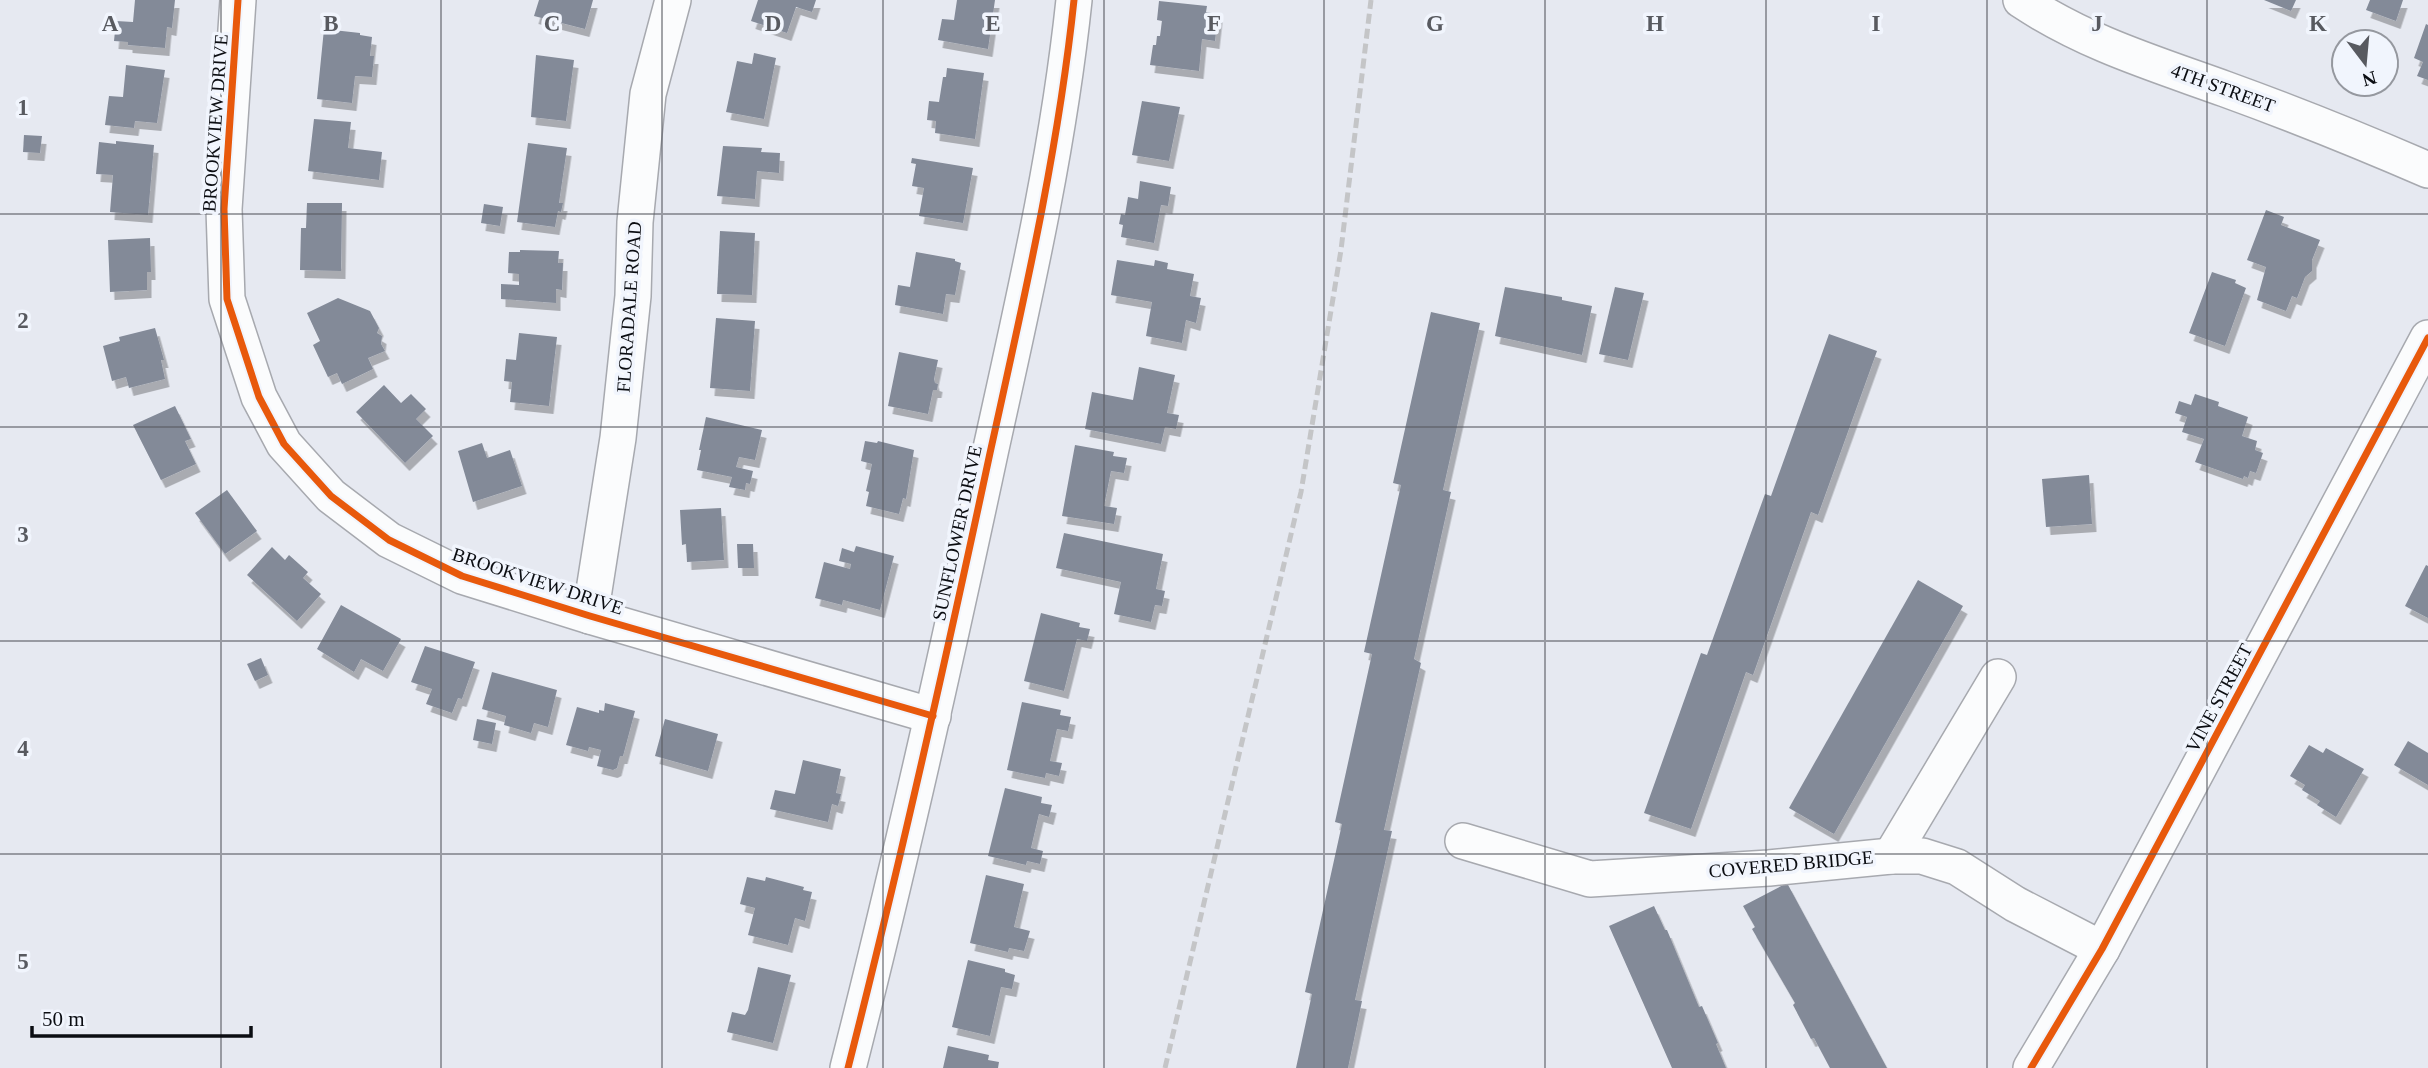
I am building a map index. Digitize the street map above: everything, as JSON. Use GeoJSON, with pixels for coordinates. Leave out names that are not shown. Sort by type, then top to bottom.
{"type":"FeatureCollection","features":[{"type":"Feature","properties":{"kind":"street","name":"BROOKVIEW DRIVE"},"geometry":{"type":"LineString","coordinates":[[238,0],[224,209],[227,299],[259,397],[284,444],[331,496],[389,541],[462,576],[590,617],[933,716]]}},
{"type":"Feature","properties":{"kind":"street","name":"FLORADALE ROAD"},"geometry":{"type":"LineString","coordinates":[[590,617],[618,438],[633,296],[635,222],[648,94],[673,0]]}},
{"type":"Feature","properties":{"kind":"street","name":"SUNFLOWER DRIVE"},"geometry":{"type":"LineString","coordinates":[[848,1068],[888,913],[933,716],[1043,207],[1068,57],[1074,0]]}},
{"type":"Feature","properties":{"kind":"street","name":"4TH STREET"},"geometry":{"type":"LineString","coordinates":[[2021,0],[2055,22],[2096,42],[2327,126],[2428,170]]}},
{"type":"Feature","properties":{"kind":"street","name":"VINE STREET"},"geometry":{"type":"LineString","coordinates":[[2031,1068],[2102,949],[2428,338]]}},
{"type":"Feature","properties":{"kind":"street"},"geometry":{"type":"LineString","coordinates":[[1891,856],[1998,677]]}},
{"type":"Feature","properties":{"kind":"street","name":"COVERED BRIDGE"},"geometry":{"type":"LineString","coordinates":[[1463,841],[1590,878],[1922,856],[1957,867],[2015,904],[2102,949]]}},
{"type":"Feature","properties":{"kind":"building"},"geometry":{"type":"Polygon","coordinates":[[[135,0],[175,0],[172,28],[167,27],[165,48],[114,41],[116,21],[133,22],[135,0]]]}},
{"type":"Feature","properties":{"kind":"building"},"geometry":{"type":"Polygon","coordinates":[[[539,0],[593,0],[585,29],[534,16],[539,0]]]}},
{"type":"Feature","properties":{"kind":"building"},"geometry":{"type":"Polygon","coordinates":[[[758,0],[816,0],[812,12],[796,7],[787,33],[751,21],[758,0]]]}},
{"type":"Feature","properties":{"kind":"building"},"geometry":{"type":"Polygon","coordinates":[[[957,0],[995,0],[988,49],[938,40],[942,19],[954,20],[957,0]]]}},
{"type":"Feature","properties":{"kind":"building"},"geometry":{"type":"Polygon","coordinates":[[[2264,0],[2296,0],[2291,11],[2264,0]]]}},
{"type":"Feature","properties":{"kind":"building"},"geometry":{"type":"Polygon","coordinates":[[[2370,0],[2403,0],[2396,21],[2366,10],[2370,0]]]}},
{"type":"Feature","properties":{"kind":"building"},"geometry":{"type":"Polygon","coordinates":[[[1159,1],[1207,6],[1206,12],[1218,14],[1215,41],[1202,39],[1199,71],[1150,65],[1153,45],[1156,45],[1157,36],[1160,36],[1162,21],[1157,20],[1159,1]]]}},
{"type":"Feature","properties":{"kind":"building"},"geometry":{"type":"Polygon","coordinates":[[[2426,24],[2428,80],[2417,76],[2423,62],[2414,58],[2426,24]]]}},
{"type":"Feature","properties":{"kind":"building"},"geometry":{"type":"Polygon","coordinates":[[[324,29],[372,37],[372,77],[355,76],[352,103],[317,99],[324,29]]]}},
{"type":"Feature","properties":{"kind":"building"},"geometry":{"type":"Polygon","coordinates":[[[754,53],[776,58],[764,119],[726,112],[737,61],[752,64],[754,53]]]}},
{"type":"Feature","properties":{"kind":"building"},"geometry":{"type":"Polygon","coordinates":[[[536,55],[574,60],[566,121],[531,117],[536,55]]]}},
{"type":"Feature","properties":{"kind":"building"},"geometry":{"type":"Polygon","coordinates":[[[126,65],[165,70],[157,123],[135,121],[134,128],[105,125],[109,96],[123,97],[126,65]]]}},
{"type":"Feature","properties":{"kind":"building"},"geometry":{"type":"Polygon","coordinates":[[[947,68],[984,73],[975,139],[935,133],[936,121],[927,120],[929,101],[939,102],[947,68]]]}},
{"type":"Feature","properties":{"kind":"building"},"geometry":{"type":"Polygon","coordinates":[[[1142,101],[1180,107],[1169,161],[1132,155],[1142,101]]]}},
{"type":"Feature","properties":{"kind":"building"},"geometry":{"type":"Polygon","coordinates":[[[314,119],[351,122],[348,148],[382,152],[379,180],[308,171],[314,119]]]}},
{"type":"Feature","properties":{"kind":"building"},"geometry":{"type":"Polygon","coordinates":[[[24,135],[42,136],[40,153],[23,152],[24,135]]]}},
{"type":"Feature","properties":{"kind":"building"},"geometry":{"type":"Polygon","coordinates":[[[116,141],[154,145],[148,215],[110,212],[113,175],[96,174],[99,142],[116,144],[116,141]]]}},
{"type":"Feature","properties":{"kind":"building"},"geometry":{"type":"Polygon","coordinates":[[[528,143],[567,148],[559,203],[563,203],[561,212],[558,211],[555,227],[517,222],[528,143]]]}},
{"type":"Feature","properties":{"kind":"building"},"geometry":{"type":"Polygon","coordinates":[[[723,146],[762,148],[761,152],[780,153],[779,173],[757,171],[755,199],[717,196],[723,146]]]}},
{"type":"Feature","properties":{"kind":"building"},"geometry":{"type":"Polygon","coordinates":[[[912,158],[973,168],[963,223],[919,216],[924,188],[912,186],[916,164],[911,163],[912,158]]]}},
{"type":"Feature","properties":{"kind":"building"},"geometry":{"type":"Polygon","coordinates":[[[1140,181],[1171,187],[1168,206],[1161,205],[1154,243],[1121,237],[1121,214],[1125,215],[1128,197],[1138,199],[1140,181]]]}},
{"type":"Feature","properties":{"kind":"building"},"geometry":{"type":"Polygon","coordinates":[[[307,203],[342,203],[341,271],[300,270],[301,228],[306,228],[307,203]]]}},
{"type":"Feature","properties":{"kind":"building"},"geometry":{"type":"Polygon","coordinates":[[[484,204],[503,207],[500,226],[481,223],[484,204]]]}},
{"type":"Feature","properties":{"kind":"building"},"geometry":{"type":"Polygon","coordinates":[[[2266,210],[2284,217],[2281,225],[2320,240],[2312,260],[2312,271],[2305,277],[2297,298],[2292,296],[2286,311],[2257,300],[2266,267],[2247,260],[2266,210]]]}},
{"type":"Feature","properties":{"kind":"building"},"geometry":{"type":"Polygon","coordinates":[[[720,231],[755,233],[752,295],[717,294],[720,231]]]}},
{"type":"Feature","properties":{"kind":"building"},"geometry":{"type":"Polygon","coordinates":[[[150,238],[151,272],[147,272],[147,290],[110,292],[108,240],[150,238]]]}},
{"type":"Feature","properties":{"kind":"building"},"geometry":{"type":"Polygon","coordinates":[[[559,251],[558,263],[563,263],[562,290],[556,289],[556,303],[501,299],[501,284],[519,285],[519,274],[508,273],[509,252],[559,251]]]}},
{"type":"Feature","properties":{"kind":"building"},"geometry":{"type":"Polygon","coordinates":[[[916,252],[955,259],[961,263],[955,295],[946,294],[943,314],[895,305],[898,285],[910,287],[916,252]]]}},
{"type":"Feature","properties":{"kind":"building"},"geometry":{"type":"Polygon","coordinates":[[[1117,260],[1154,266],[1155,260],[1168,263],[1167,269],[1194,274],[1190,296],[1201,298],[1196,323],[1186,320],[1182,343],[1146,336],[1152,302],[1111,295],[1117,260]]]}},
{"type":"Feature","properties":{"kind":"building"},"geometry":{"type":"Polygon","coordinates":[[[2212,272],[2236,280],[2235,283],[2246,288],[2225,346],[2189,333],[2212,272]]]}},
{"type":"Feature","properties":{"kind":"building"},"geometry":{"type":"Polygon","coordinates":[[[1505,287],[1562,297],[1562,300],[1592,306],[1582,355],[1495,336],[1505,287]]]}},
{"type":"Feature","properties":{"kind":"building"},"geometry":{"type":"Polygon","coordinates":[[[1615,287],[1644,293],[1628,360],[1599,354],[1615,287]]]}},
{"type":"Feature","properties":{"kind":"building"},"geometry":{"type":"Polygon","coordinates":[[[338,298],[370,311],[379,328],[377,333],[382,336],[381,344],[385,351],[368,358],[373,369],[342,384],[337,373],[328,377],[313,345],[320,341],[307,313],[338,298]]]}},
{"type":"Feature","properties":{"kind":"building"},"geometry":{"type":"Polygon","coordinates":[[[1431,312],[1480,323],[1443,490],[1451,492],[1414,659],[1421,663],[1384,830],[1392,831],[1355,1000],[1362,1001],[1348,1068],[1296,1068],[1312,994],[1305,992],[1342,824],[1335,822],[1372,654],[1364,652],[1401,485],[1393,483],[1431,312]]]}},
{"type":"Feature","properties":{"kind":"building"},"geometry":{"type":"Polygon","coordinates":[[[716,318],[755,321],[750,391],[710,388],[716,318]]]}},
{"type":"Feature","properties":{"kind":"building"},"geometry":{"type":"Polygon","coordinates":[[[155,328],[164,360],[161,360],[165,379],[129,388],[126,377],[112,381],[103,346],[120,341],[119,337],[155,328]]]}},
{"type":"Feature","properties":{"kind":"building"},"geometry":{"type":"Polygon","coordinates":[[[519,333],[557,337],[549,406],[510,402],[512,382],[504,381],[506,359],[516,360],[519,333]]]}},
{"type":"Feature","properties":{"kind":"building"},"geometry":{"type":"Polygon","coordinates":[[[1829,334],[1877,351],[1818,515],[1811,512],[1753,675],[1746,672],[1691,829],[1644,813],[1701,653],[1707,655],[1765,494],[1771,496],[1829,334]]]}},
{"type":"Feature","properties":{"kind":"building"},"geometry":{"type":"Polygon","coordinates":[[[899,352],[938,360],[934,379],[938,384],[937,390],[933,390],[928,414],[888,406],[899,352]]]}},
{"type":"Feature","properties":{"kind":"building"},"geometry":{"type":"Polygon","coordinates":[[[1139,367],[1175,375],[1167,413],[1179,415],[1176,429],[1165,427],[1161,444],[1085,429],[1092,392],[1133,400],[1139,367]]]}},
{"type":"Feature","properties":{"kind":"building"},"geometry":{"type":"Polygon","coordinates":[[[384,385],[401,403],[411,394],[426,409],[416,419],[433,436],[405,463],[356,412],[384,385]]]}},
{"type":"Feature","properties":{"kind":"building"},"geometry":{"type":"Polygon","coordinates":[[[2195,394],[2219,402],[2218,406],[2248,417],[2242,436],[2257,441],[2255,450],[2263,453],[2256,473],[2250,471],[2248,478],[2244,476],[2243,479],[2195,462],[2204,439],[2182,432],[2187,417],[2175,413],[2179,401],[2191,405],[2195,394]]]}},
{"type":"Feature","properties":{"kind":"building"},"geometry":{"type":"Polygon","coordinates":[[[175,406],[191,439],[185,441],[196,464],[161,480],[133,425],[175,406]]]}},
{"type":"Feature","properties":{"kind":"building"},"geometry":{"type":"Polygon","coordinates":[[[706,417],[762,430],[755,460],[739,457],[736,467],[753,471],[750,484],[746,483],[745,490],[729,487],[732,477],[697,470],[706,417]]]}},
{"type":"Feature","properties":{"kind":"building"},"geometry":{"type":"Polygon","coordinates":[[[865,441],[878,441],[914,450],[906,499],[903,498],[899,514],[866,506],[869,492],[866,491],[872,464],[861,461],[865,441]]]}},
{"type":"Feature","properties":{"kind":"building"},"geometry":{"type":"Polygon","coordinates":[[[482,443],[487,458],[510,450],[522,486],[473,502],[458,451],[482,443]]]}},
{"type":"Feature","properties":{"kind":"building"},"geometry":{"type":"Polygon","coordinates":[[[1075,445],[1114,452],[1113,456],[1127,458],[1124,473],[1111,471],[1104,506],[1117,508],[1114,524],[1062,516],[1075,445]]]}},
{"type":"Feature","properties":{"kind":"building"},"geometry":{"type":"Polygon","coordinates":[[[2089,475],[2092,524],[2046,527],[2042,479],[2089,475]]]}},
{"type":"Feature","properties":{"kind":"building"},"geometry":{"type":"Polygon","coordinates":[[[227,490],[257,531],[225,554],[195,513],[227,490]]]}},
{"type":"Feature","properties":{"kind":"building"},"geometry":{"type":"Polygon","coordinates":[[[721,508],[724,560],[687,562],[686,544],[682,545],[680,510],[721,508]]]}},
{"type":"Feature","properties":{"kind":"building"},"geometry":{"type":"Polygon","coordinates":[[[1064,533],[1163,554],[1156,589],[1165,591],[1162,606],[1155,605],[1151,622],[1114,614],[1121,582],[1056,568],[1064,533]]]}},
{"type":"Feature","properties":{"kind":"building"},"geometry":{"type":"Polygon","coordinates":[[[737,544],[753,544],[754,568],[738,568],[737,544]]]}},
{"type":"Feature","properties":{"kind":"building"},"geometry":{"type":"Polygon","coordinates":[[[856,546],[894,556],[880,610],[843,600],[842,605],[815,598],[824,562],[850,569],[851,564],[839,561],[842,548],[854,552],[856,546]]]}},
{"type":"Feature","properties":{"kind":"building"},"geometry":{"type":"Polygon","coordinates":[[[272,547],[285,560],[289,555],[308,572],[303,578],[321,594],[297,621],[247,575],[272,547]]]}},
{"type":"Feature","properties":{"kind":"building"},"geometry":{"type":"Polygon","coordinates":[[[2426,565],[2428,566],[2428,618],[2405,606],[2426,565]]]}},
{"type":"Feature","properties":{"kind":"building"},"geometry":{"type":"Polygon","coordinates":[[[1918,580],[1963,606],[1834,834],[1789,808],[1918,580]]]}},
{"type":"Feature","properties":{"kind":"building"},"geometry":{"type":"Polygon","coordinates":[[[341,605],[401,639],[383,671],[361,659],[354,672],[317,649],[341,605]]]}},
{"type":"Feature","properties":{"kind":"building"},"geometry":{"type":"Polygon","coordinates":[[[1041,613],[1080,623],[1079,627],[1090,629],[1087,641],[1077,639],[1064,691],[1024,681],[1041,613]]]}},
{"type":"Feature","properties":{"kind":"building"},"geometry":{"type":"Polygon","coordinates":[[[425,646],[475,662],[462,699],[458,698],[452,713],[426,704],[432,689],[411,682],[425,646]]]}},
{"type":"Feature","properties":{"kind":"building"},"geometry":{"type":"Polygon","coordinates":[[[261,658],[268,675],[255,681],[247,664],[261,658]]]}},
{"type":"Feature","properties":{"kind":"building"},"geometry":{"type":"Polygon","coordinates":[[[492,672],[557,690],[548,727],[534,723],[531,733],[504,725],[506,716],[482,709],[492,672]]]}},
{"type":"Feature","properties":{"kind":"building"},"geometry":{"type":"Polygon","coordinates":[[[1022,702],[1061,710],[1060,715],[1071,717],[1068,731],[1057,729],[1050,761],[1062,763],[1059,776],[1046,773],[1045,778],[1007,770],[1022,702]]]}},
{"type":"Feature","properties":{"kind":"building"},"geometry":{"type":"Polygon","coordinates":[[[605,703],[635,711],[623,756],[620,756],[617,768],[613,770],[597,766],[601,750],[589,747],[588,751],[566,745],[577,707],[599,713],[599,710],[604,711],[605,703]]]}},
{"type":"Feature","properties":{"kind":"building"},"geometry":{"type":"Polygon","coordinates":[[[477,719],[496,723],[492,744],[473,740],[477,719]]]}},
{"type":"Feature","properties":{"kind":"building"},"geometry":{"type":"Polygon","coordinates":[[[665,719],[718,734],[708,771],[655,756],[665,719]]]}},
{"type":"Feature","properties":{"kind":"building"},"geometry":{"type":"Polygon","coordinates":[[[2408,741],[2428,753],[2428,785],[2394,765],[2408,741]]]}},
{"type":"Feature","properties":{"kind":"building"},"geometry":{"type":"Polygon","coordinates":[[[2309,745],[2323,753],[2326,748],[2364,769],[2336,817],[2317,805],[2320,801],[2302,790],[2305,785],[2290,776],[2309,745]]]}},
{"type":"Feature","properties":{"kind":"building"},"geometry":{"type":"Polygon","coordinates":[[[803,760],[841,769],[836,793],[841,794],[838,806],[832,804],[828,822],[770,809],[775,790],[795,794],[803,760]]]}},
{"type":"Feature","properties":{"kind":"building"},"geometry":{"type":"Polygon","coordinates":[[[1005,788],[1042,797],[1041,803],[1052,805],[1049,817],[1039,814],[1031,848],[1043,851],[1040,864],[1027,861],[1026,865],[988,856],[1005,788]]]}},
{"type":"Feature","properties":{"kind":"building"},"geometry":{"type":"Polygon","coordinates":[[[986,875],[1024,884],[1014,927],[1030,931],[1024,951],[1009,948],[1008,952],[970,943],[986,875]]]}},
{"type":"Feature","properties":{"kind":"building"},"geometry":{"type":"Polygon","coordinates":[[[747,877],[765,881],[766,877],[804,887],[803,890],[812,892],[805,921],[795,918],[788,945],[748,935],[755,908],[740,904],[747,877]]]}},
{"type":"Feature","properties":{"kind":"building"},"geometry":{"type":"Polygon","coordinates":[[[1787,883],[1887,1068],[1830,1068],[1814,1038],[1811,1039],[1793,1005],[1795,1003],[1752,929],[1755,927],[1743,906],[1787,883]]]}},
{"type":"Feature","properties":{"kind":"building"},"geometry":{"type":"Polygon","coordinates":[[[1654,906],[1667,930],[1699,1007],[1702,1006],[1726,1068],[1672,1068],[1609,926],[1654,906]]]}},
{"type":"Feature","properties":{"kind":"building"},"geometry":{"type":"Polygon","coordinates":[[[968,960],[1005,969],[1005,972],[1015,975],[1012,989],[1001,987],[990,1036],[952,1027],[968,960]]]}},
{"type":"Feature","properties":{"kind":"building"},"geometry":{"type":"Polygon","coordinates":[[[758,967],[791,975],[773,1043],[727,1032],[732,1012],[745,1015],[748,1010],[758,967]]]}},
{"type":"Feature","properties":{"kind":"building"},"geometry":{"type":"Polygon","coordinates":[[[948,1046],[989,1055],[988,1060],[999,1062],[998,1068],[943,1068],[948,1046]]]}},
{"type":"Feature","properties":{"kind":"railway"},"geometry":{"type":"LineString","coordinates":[[1165,1068],[1301,492],[1341,250],[1371,0]]}},
{"type":"Feature","properties":{"kind":"cycle path"},"geometry":{"type":"LineString","coordinates":[[238,0],[224,209],[227,299],[259,397],[284,444],[331,496],[389,540],[462,576],[933,716]]}},
{"type":"Feature","properties":{"kind":"cycle path"},"geometry":{"type":"LineString","coordinates":[[848,1068],[922,761],[1027,284],[1059,114],[1074,0]]}},
{"type":"Feature","properties":{"kind":"cycle path"},"geometry":{"type":"LineString","coordinates":[[2031,1068],[2102,949],[2428,338]]}}]}
